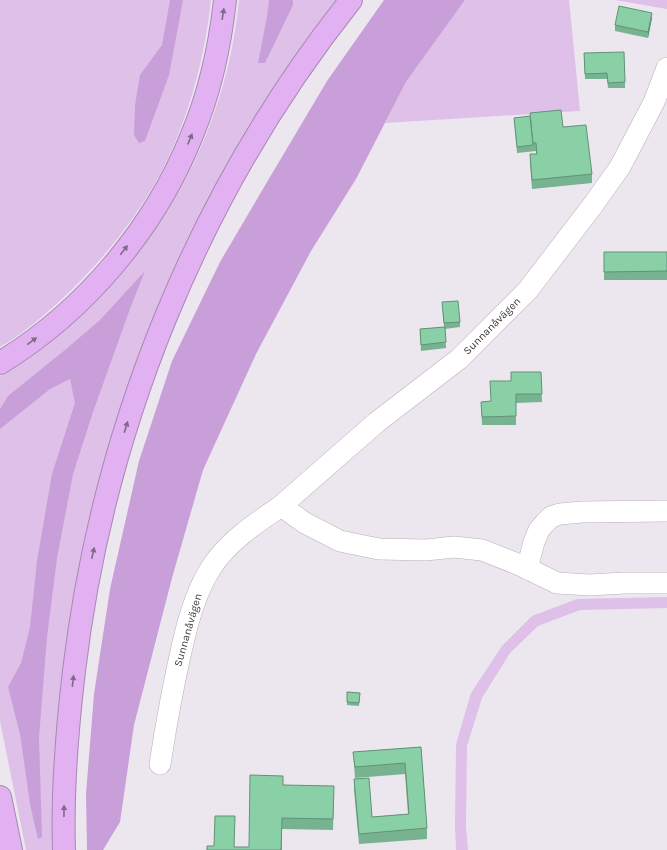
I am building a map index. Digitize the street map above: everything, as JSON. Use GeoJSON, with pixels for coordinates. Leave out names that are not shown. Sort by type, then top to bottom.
{"type":"FeatureCollection","features":[{"type":"Feature","properties":{"kind":"highway"},"geometry":{"type":"LineString","coordinates":[[0,363],[53,326],[81,300],[110,268],[145,224],[175,173],[192,135],[207,92],[217,53],[225,0]]}},
{"type":"Feature","properties":{"kind":"highway"},"geometry":{"type":"LineString","coordinates":[[64,850],[65,766],[79,628],[92,557],[110,480],[135,398],[159,332],[182,278],[222,196],[257,135],[296,74],[351,0]]}},
{"type":"Feature","properties":{"kind":"highway"},"geometry":{"type":"LineString","coordinates":[[0,797],[11,850]]}},
{"type":"Feature","properties":{"kind":"street","name":"Sunnanåvägen"},"geometry":{"type":"LineString","coordinates":[[160,764],[175,674],[187,626],[199,590],[211,567],[230,546],[258,522],[281,506],[377,422],[459,359],[528,290],[593,205],[620,167],[661,103],[667,68]]}},
{"type":"Feature","properties":{"kind":"street"},"geometry":{"type":"LineString","coordinates":[[281,506],[305,523],[340,541],[379,549],[426,550],[454,547],[482,550],[557,583],[590,585],[667,583]]}},
{"type":"Feature","properties":{"kind":"street"},"geometry":{"type":"LineString","coordinates":[[527,569],[534,542],[539,530],[552,517],[560,514],[576,513],[667,511]]}},
{"type":"Feature","properties":{"kind":"shaded area"},"geometry":{"type":"Polygon","coordinates":[[[0,0],[211,0],[199,68],[186,113],[169,156],[139,210],[103,256],[62,299],[17,336],[0,347],[0,0]]]}},
{"type":"Feature","properties":{"kind":"shaded area"},"geometry":{"type":"Polygon","coordinates":[[[170,0],[183,0],[169,75],[145,141],[139,143],[134,135],[135,105],[140,75],[162,45],[170,0]]]}},
{"type":"Feature","properties":{"kind":"shaded area"},"geometry":{"type":"Polygon","coordinates":[[[239,0],[338,0],[240,144],[216,186],[193,230],[144,342],[119,411],[106,453],[79,569],[69,631],[62,691],[55,850],[26,850],[0,721],[0,376],[15,368],[36,352],[93,303],[127,267],[156,228],[182,186],[203,143],[220,97],[232,49],[239,0]]]}},
{"type":"Feature","properties":{"kind":"shaded area"},"geometry":{"type":"Polygon","coordinates":[[[269,0],[293,0],[293,5],[265,63],[258,63],[267,17],[269,0]]]}},
{"type":"Feature","properties":{"kind":"shaded area"},"geometry":{"type":"Polygon","coordinates":[[[384,0],[465,0],[406,82],[356,179],[311,251],[256,354],[203,470],[172,578],[134,725],[120,822],[103,850],[87,850],[86,794],[94,694],[110,589],[139,461],[172,361],[220,262],[327,81],[384,0]]]}},
{"type":"Feature","properties":{"kind":"shaded area"},"geometry":{"type":"Polygon","coordinates":[[[465,0],[569,0],[580,111],[385,123],[406,82],[465,0]]]}},
{"type":"Feature","properties":{"kind":"shaded area"},"geometry":{"type":"Polygon","coordinates":[[[615,0],[667,0],[667,9],[615,0]]]}},
{"type":"Feature","properties":{"kind":"shaded area"},"geometry":{"type":"Polygon","coordinates":[[[145,271],[93,412],[73,474],[57,558],[47,637],[39,737],[42,837],[38,839],[30,804],[20,734],[8,687],[21,663],[30,627],[37,561],[52,474],[75,403],[70,379],[50,389],[0,429],[0,409],[8,396],[100,320],[145,271]]]}},
{"type":"Feature","properties":{"kind":"shaded area"},"geometry":{"type":"Polygon","coordinates":[[[667,597],[667,608],[580,610],[538,626],[510,653],[482,698],[467,746],[466,826],[468,850],[456,850],[456,744],[471,693],[502,646],[532,616],[577,599],[667,597]]]}},
{"type":"Feature","properties":{"kind":"building"},"geometry":{"type":"Polygon","coordinates":[[[619,6],[652,13],[648,32],[615,25],[619,6]]]}},
{"type":"Feature","properties":{"kind":"building"},"geometry":{"type":"Polygon","coordinates":[[[624,52],[625,82],[608,83],[607,73],[585,74],[584,53],[624,52]]]}},
{"type":"Feature","properties":{"kind":"building"},"geometry":{"type":"Polygon","coordinates":[[[561,110],[563,127],[586,125],[592,174],[532,180],[530,154],[537,154],[536,143],[533,143],[530,113],[561,110]]]}},
{"type":"Feature","properties":{"kind":"building"},"geometry":{"type":"Polygon","coordinates":[[[530,116],[533,145],[517,147],[514,118],[530,116]]]}},
{"type":"Feature","properties":{"kind":"building"},"geometry":{"type":"Polygon","coordinates":[[[604,252],[667,252],[667,271],[604,272],[604,252]]]}},
{"type":"Feature","properties":{"kind":"building"},"geometry":{"type":"Polygon","coordinates":[[[458,301],[460,322],[444,323],[442,302],[458,301]]]}},
{"type":"Feature","properties":{"kind":"building"},"geometry":{"type":"Polygon","coordinates":[[[445,327],[446,342],[421,345],[420,329],[445,327]]]}},
{"type":"Feature","properties":{"kind":"building"},"geometry":{"type":"Polygon","coordinates":[[[511,372],[541,372],[542,394],[516,394],[516,416],[482,417],[481,402],[491,401],[490,381],[511,381],[511,372]]]}},
{"type":"Feature","properties":{"kind":"building"},"geometry":{"type":"Polygon","coordinates":[[[347,692],[360,693],[359,703],[347,702],[347,692]]]}},
{"type":"Feature","properties":{"kind":"building"},"geometry":{"type":"Polygon","coordinates":[[[421,747],[427,828],[359,834],[354,779],[369,778],[372,817],[409,814],[405,763],[355,767],[353,752],[421,747]]]}},
{"type":"Feature","properties":{"kind":"building"},"geometry":{"type":"Polygon","coordinates":[[[250,775],[283,776],[283,785],[334,786],[333,819],[282,818],[281,850],[207,850],[207,846],[214,846],[215,816],[235,816],[234,847],[249,847],[250,775]]]}}]}
